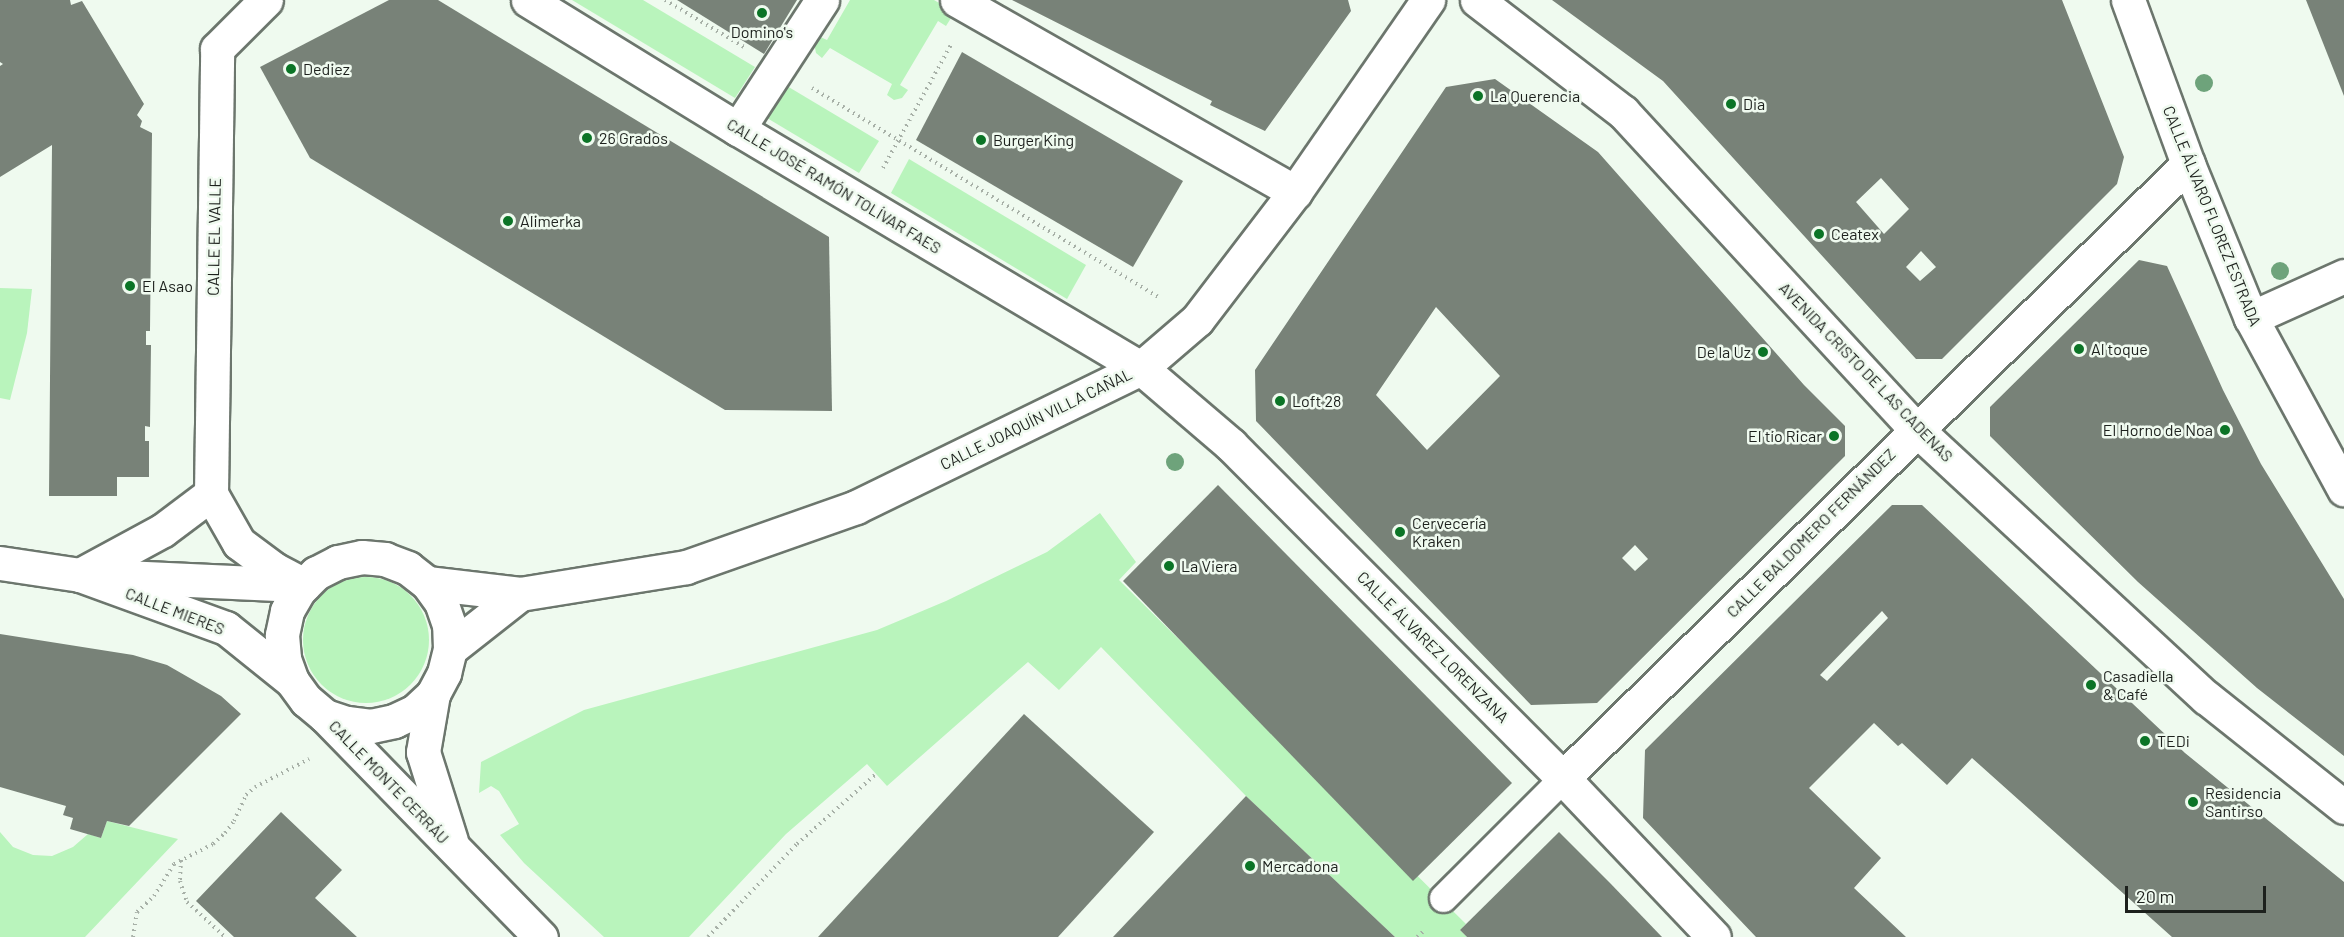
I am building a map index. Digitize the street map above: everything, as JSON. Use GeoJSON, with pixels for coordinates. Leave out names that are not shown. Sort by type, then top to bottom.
{"type":"FeatureCollection","features":[{"type":"Feature","properties":{"kind":"street","name":"CALLE EL VALLE"},"geometry":{"type":"LineString","coordinates":[[211,494],[217,50],[266,0]]}},
{"type":"Feature","properties":{"kind":"street","name":"CALLE JOSÉ RAMÓN TOLÍVAR FAES"},"geometry":{"type":"LineString","coordinates":[[528,0],[738,129],[1141,368]]}},
{"type":"Feature","properties":{"kind":"street"},"geometry":{"type":"LineString","coordinates":[[738,129],[822,0]]}},
{"type":"Feature","properties":{"kind":"street","name":"CALLE JOAQUÍN VILLA CAÑAL"},"geometry":{"type":"LineString","coordinates":[[520,594],[686,567],[856,507],[1141,368],[1197,320],[1294,192],[1428,0]]}},
{"type":"Feature","properties":{"kind":"street","name":"AVENIDA CRISTO DE LAS CADENAS"},"geometry":{"type":"LineString","coordinates":[[1478,0],[1623,112],[1916,429],[2208,698],[2344,807]]}},
{"type":"Feature","properties":{"kind":"street","name":"CALLE ÁLVARO FLOREZ ESTRADA"},"geometry":{"type":"LineString","coordinates":[[2128,0],[2188,164],[2251,318],[2344,489]]}},
{"type":"Feature","properties":{"kind":"street"},"geometry":{"type":"LineString","coordinates":[[964,4],[1294,192]]}},
{"type":"Feature","properties":{"kind":"street","name":"CALLE BALDOMERO FERNÁNDEZ"},"geometry":{"type":"LineString","coordinates":[[1563,778],[2188,164]]}},
{"type":"Feature","properties":{"kind":"street"},"geometry":{"type":"LineString","coordinates":[[2251,318],[2344,276]]}},
{"type":"Feature","properties":{"kind":"street","name":"CALLE ÁLVAREZ LORENZANA"},"geometry":{"type":"LineString","coordinates":[[1141,368],[1231,445],[1563,778],[1714,937]]}},
{"type":"Feature","properties":{"kind":"street"},"geometry":{"type":"LineString","coordinates":[[80,575],[163,530],[211,494],[239,543],[274,569],[304,585]]}},
{"type":"Feature","properties":{"kind":"street","name":"CALLE MIERES"},"geometry":{"type":"LineString","coordinates":[[80,575],[226,628],[292,681],[306,700],[325,716],[347,723],[371,726],[394,721],[415,711],[433,694],[444,673],[450,649],[449,625],[441,602],[427,583],[398,564],[385,559],[362,557],[338,562],[316,573],[304,585],[287,611],[282,635],[284,659],[292,681]]}},
{"type":"Feature","properties":{"kind":"street","name":"CALLE MIERES"},"geometry":{"type":"LineString","coordinates":[[0,563],[80,575],[304,585]]}},
{"type":"Feature","properties":{"kind":"street","name":"CALLE MIERES"},"geometry":{"type":"LineString","coordinates":[[427,583],[520,594]]}},
{"type":"Feature","properties":{"kind":"street"},"geometry":{"type":"LineString","coordinates":[[450,649],[520,594]]}},
{"type":"Feature","properties":{"kind":"street","name":"CALLE MONTE CERRÁU"},"geometry":{"type":"LineString","coordinates":[[433,694],[423,752],[453,849]]}},
{"type":"Feature","properties":{"kind":"street","name":"CALLE MONTE CERRÁU"},"geometry":{"type":"LineString","coordinates":[[325,716],[541,937]]}},
{"type":"Feature","properties":{"kind":"lane"},"geometry":{"type":"LineString","coordinates":[[1443,898],[1563,778]]}},
{"type":"Feature","properties":{"kind":"path"},"geometry":{"type":"LineString","coordinates":[[665,0],[1197,320]]}},
{"type":"Feature","properties":{"kind":"path"},"geometry":{"type":"LineString","coordinates":[[863,203],[898,140],[964,4]]}},
{"type":"Feature","properties":{"kind":"path"},"geometry":{"type":"LineString","coordinates":[[133,937],[136,912],[154,896],[168,872],[181,860],[213,844],[225,833],[234,821],[246,795],[255,788],[348,740]]}},
{"type":"Feature","properties":{"kind":"path"},"geometry":{"type":"LineString","coordinates":[[708,937],[797,844],[875,775]]}},
{"type":"Feature","properties":{"kind":"path"},"geometry":{"type":"LineString","coordinates":[[181,860],[180,881],[187,902],[225,937]]}},
{"type":"Feature","properties":{"kind":"green space"},"geometry":{"type":"Polygon","coordinates":[[[572,0],[643,0],[755,67],[735,98],[572,0]]]}},
{"type":"Feature","properties":{"kind":"green space"},"geometry":{"type":"Polygon","coordinates":[[[850,0],[934,0],[946,7],[951,18],[946,26],[938,21],[900,85],[908,90],[902,98],[894,100],[887,95],[892,84],[830,48],[822,58],[816,53],[814,43],[818,36],[827,40],[850,0]]]}},
{"type":"Feature","properties":{"kind":"green space"},"geometry":{"type":"Polygon","coordinates":[[[787,86],[879,141],[859,173],[767,118],[787,86]]]}},
{"type":"Feature","properties":{"kind":"green space"},"geometry":{"type":"Polygon","coordinates":[[[909,159],[1086,265],[1067,299],[891,193],[909,159]]]}},
{"type":"Feature","properties":{"kind":"green space"},"geometry":{"type":"Polygon","coordinates":[[[0,288],[32,289],[27,333],[10,400],[0,398],[0,288]]]}},
{"type":"Feature","properties":{"kind":"green space"},"geometry":{"type":"Polygon","coordinates":[[[1100,513],[1136,562],[1119,580],[1466,924],[1460,930],[1467,937],[1395,937],[1246,796],[1101,647],[1059,690],[1028,662],[887,786],[867,764],[786,834],[689,937],[604,937],[524,863],[500,835],[519,824],[499,791],[491,786],[479,793],[481,762],[584,710],[877,630],[946,601],[1047,552],[1100,513]]]}},
{"type":"Feature","properties":{"kind":"green space"},"geometry":{"type":"Polygon","coordinates":[[[366,577],[390,582],[411,595],[424,616],[429,640],[424,664],[411,685],[390,698],[366,703],[342,698],[321,685],[308,664],[303,640],[308,616],[321,595],[342,582],[366,577]]]}},
{"type":"Feature","properties":{"kind":"green space"},"geometry":{"type":"Polygon","coordinates":[[[107,821],[178,839],[85,937],[0,937],[0,832],[13,847],[33,855],[52,856],[73,847],[88,834],[101,838],[107,821]]]}},
{"type":"Feature","properties":{"kind":"building"},"geometry":{"type":"Polygon","coordinates":[[[0,0],[70,0],[71,5],[82,1],[144,104],[137,115],[142,121],[140,127],[152,133],[150,331],[146,331],[146,345],[151,345],[150,427],[145,426],[145,441],[149,441],[149,477],[117,477],[117,496],[49,496],[52,145],[0,177],[0,66],[3,64],[0,62],[0,0]]]}},
{"type":"Feature","properties":{"kind":"building"},"geometry":{"type":"Polygon","coordinates":[[[389,0],[438,0],[829,237],[832,411],[725,410],[310,158],[260,67],[389,0]]]}},
{"type":"Feature","properties":{"kind":"building"},"geometry":{"type":"Polygon","coordinates":[[[677,0],[797,0],[764,54],[677,0]]]}},
{"type":"Feature","properties":{"kind":"building"},"geometry":{"type":"Polygon","coordinates":[[[1012,0],[1348,0],[1351,11],[1265,131],[1210,105],[1212,101],[1012,0]]]}},
{"type":"Feature","properties":{"kind":"building"},"geometry":{"type":"Polygon","coordinates":[[[1552,0],[2062,0],[2124,157],[2117,184],[1942,359],[1916,359],[1663,81],[1552,0]],[[1881,178],[1856,202],[1884,234],[1909,209],[1881,178]],[[1921,251],[1906,267],[1920,281],[1936,267],[1921,251]]]}},
{"type":"Feature","properties":{"kind":"building"},"geometry":{"type":"Polygon","coordinates":[[[2306,0],[2344,0],[2344,96],[2306,0]]]}},
{"type":"Feature","properties":{"kind":"building"},"geometry":{"type":"Polygon","coordinates":[[[962,52],[1183,181],[1133,267],[916,140],[962,52]]]}},
{"type":"Feature","properties":{"kind":"building"},"geometry":{"type":"Polygon","coordinates":[[[1495,79],[1598,152],[1804,385],[1845,426],[1845,456],[1597,703],[1531,705],[1256,421],[1255,370],[1446,87],[1495,79]],[[1436,307],[1376,395],[1427,450],[1500,376],[1436,307]],[[1635,545],[1622,558],[1635,571],[1648,559],[1635,545]]]}},
{"type":"Feature","properties":{"kind":"building"},"geometry":{"type":"Polygon","coordinates":[[[2139,260],[2167,266],[2223,390],[2261,464],[2344,599],[2344,756],[2257,688],[2138,582],[1990,436],[1990,407],[2139,260]]]}},
{"type":"Feature","properties":{"kind":"building"},"geometry":{"type":"Polygon","coordinates":[[[1218,485],[1512,783],[1413,881],[1123,581],[1218,485]]]}},
{"type":"Feature","properties":{"kind":"building"},"geometry":{"type":"Polygon","coordinates":[[[1892,505],[1922,505],[2185,753],[2344,882],[2344,937],[2172,937],[1972,758],[1947,785],[1902,743],[1898,746],[1874,723],[1809,788],[1881,858],[1854,888],[1906,937],[1756,937],[1643,818],[1645,750],[1892,505]],[[1882,611],[1820,675],[1827,681],[1888,618],[1882,611]]]}},
{"type":"Feature","properties":{"kind":"building"},"geometry":{"type":"Polygon","coordinates":[[[0,634],[133,655],[167,665],[221,696],[241,714],[129,826],[107,821],[101,838],[70,829],[73,818],[63,815],[66,806],[0,787],[0,634]]]}},
{"type":"Feature","properties":{"kind":"building"},"geometry":{"type":"Polygon","coordinates":[[[1024,714],[1154,832],[1058,937],[818,937],[1024,714]]]}},
{"type":"Feature","properties":{"kind":"building","name":"Mercadona"},"geometry":{"type":"Polygon","coordinates":[[[1246,796],[1395,937],[1113,937],[1246,796]]]}},
{"type":"Feature","properties":{"kind":"building"},"geometry":{"type":"Polygon","coordinates":[[[281,812],[342,870],[315,898],[357,937],[234,937],[196,901],[281,812]]]}},
{"type":"Feature","properties":{"kind":"building"},"geometry":{"type":"Polygon","coordinates":[[[1559,832],[1662,937],[1467,937],[1460,930],[1559,832]]]}},
{"type":"Feature","properties":{"kind":"place","name":"Domino's"},"geometry":{"type":"Point","coordinates":[762,13]}},
{"type":"Feature","properties":{"kind":"place","name":"Dediez"},"geometry":{"type":"Point","coordinates":[291,69]}},
{"type":"Feature","properties":{"kind":"place","name":"La Querencia"},"geometry":{"type":"Point","coordinates":[1478,96]}},
{"type":"Feature","properties":{"kind":"place","name":"Dia"},"geometry":{"type":"Point","coordinates":[1731,104]}},
{"type":"Feature","properties":{"kind":"place","name":"26 Grados"},"geometry":{"type":"Point","coordinates":[587,138]}},
{"type":"Feature","properties":{"kind":"place","name":"Burger King"},"geometry":{"type":"Point","coordinates":[981,140]}},
{"type":"Feature","properties":{"kind":"place","name":"Alimerka"},"geometry":{"type":"Point","coordinates":[508,221]}},
{"type":"Feature","properties":{"kind":"place","name":"Ceatex"},"geometry":{"type":"Point","coordinates":[1819,234]}},
{"type":"Feature","properties":{"kind":"place","name":"El Asao"},"geometry":{"type":"Point","coordinates":[130,286]}},
{"type":"Feature","properties":{"kind":"place","name":"Al toque"},"geometry":{"type":"Point","coordinates":[2079,349]}},
{"type":"Feature","properties":{"kind":"place","name":"De la Uz"},"geometry":{"type":"Point","coordinates":[1763,352]}},
{"type":"Feature","properties":{"kind":"place","name":"Loft 28"},"geometry":{"type":"Point","coordinates":[1280,401]}},
{"type":"Feature","properties":{"kind":"place","name":"El Horno de Noa"},"geometry":{"type":"Point","coordinates":[2225,430]}},
{"type":"Feature","properties":{"kind":"place","name":"El tío Ricar"},"geometry":{"type":"Point","coordinates":[1834,436]}},
{"type":"Feature","properties":{"kind":"place","name":"Cervecería Kraken"},"geometry":{"type":"Point","coordinates":[1400,532]}},
{"type":"Feature","properties":{"kind":"place","name":"La Viera"},"geometry":{"type":"Point","coordinates":[1169,566]}},
{"type":"Feature","properties":{"kind":"place","name":"Casadiella & Café"},"geometry":{"type":"Point","coordinates":[2091,685]}},
{"type":"Feature","properties":{"kind":"place","name":"TEDi"},"geometry":{"type":"Point","coordinates":[2145,741]}},
{"type":"Feature","properties":{"kind":"place","name":"Residencia Santirso"},"geometry":{"type":"Point","coordinates":[2193,802]}},
{"type":"Feature","properties":{"kind":"place","name":"Mercadona"},"geometry":{"type":"Point","coordinates":[1250,866]}}]}
